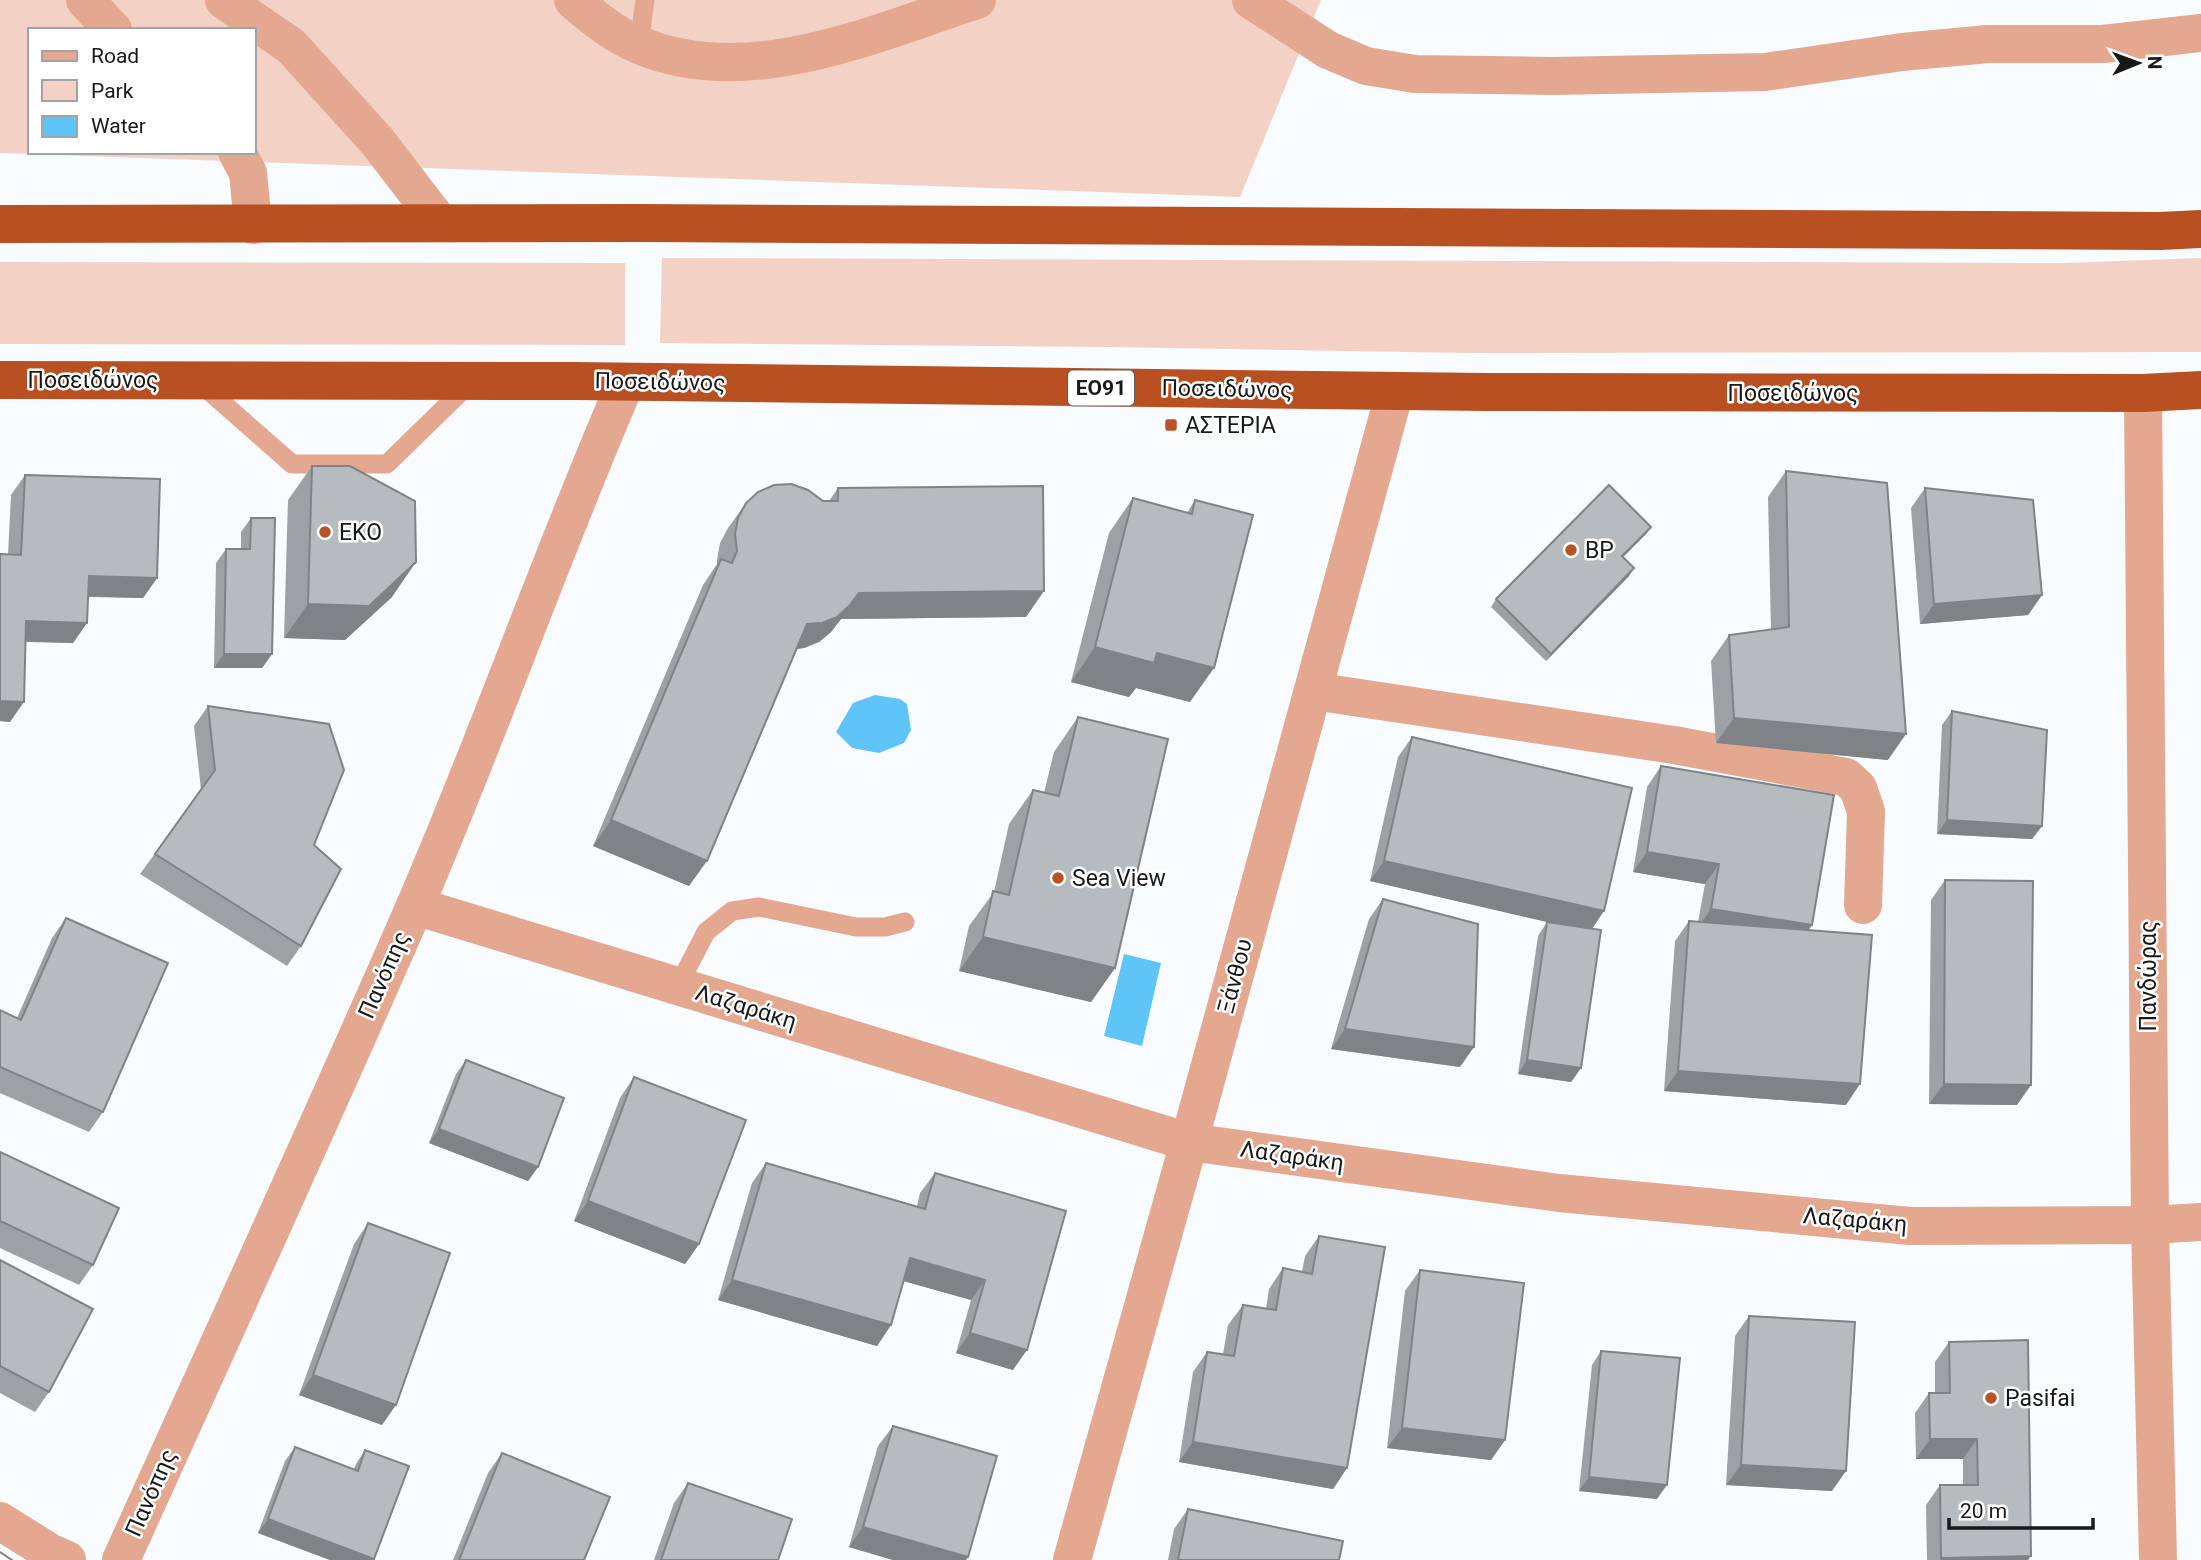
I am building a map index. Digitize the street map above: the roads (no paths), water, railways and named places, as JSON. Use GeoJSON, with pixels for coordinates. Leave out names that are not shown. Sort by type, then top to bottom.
{"type":"FeatureCollection","features":[{"type":"Feature","properties":{"kind":"highway"},"geometry":{"type":"LineString","coordinates":[[0,224],[439,223],[2132,231],[2201,229]]}},
{"type":"Feature","properties":{"kind":"highway","name":"Ποσειδώνος"},"geometry":{"type":"LineString","coordinates":[[0,380],[626,382],[1395,391],[2144,393],[2201,390]]}},
{"type":"Feature","properties":{"kind":"street"},"geometry":{"type":"LineString","coordinates":[[85,0],[111,28]]}},
{"type":"Feature","properties":{"kind":"street"},"geometry":{"type":"LineString","coordinates":[[224,0],[291,46],[377,141],[439,223]]}},
{"type":"Feature","properties":{"kind":"street"},"geometry":{"type":"LineString","coordinates":[[573,0],[605,26],[639,45],[685,59],[729,64],[782,59],[844,44],[977,0]]}},
{"type":"Feature","properties":{"kind":"street"},"geometry":{"type":"LineString","coordinates":[[1251,0],[1328,50],[1366,66],[1415,74],[1552,76],[1765,72],[1963,46],[2103,44],[2201,33]]}},
{"type":"Feature","properties":{"kind":"street"},"geometry":{"type":"LineString","coordinates":[[238,154],[248,173],[253,225]]}},
{"type":"Feature","properties":{"kind":"street","name":"Πανόπης"},"geometry":{"type":"LineString","coordinates":[[121,1560],[415,906],[523,642],[586,474],[626,382]]}},
{"type":"Feature","properties":{"kind":"street","name":"Ξάνθου"},"geometry":{"type":"LineString","coordinates":[[1072,1560],[1395,391]]}},
{"type":"Feature","properties":{"kind":"street","name":"Πανδώρας"},"geometry":{"type":"LineString","coordinates":[[2144,393],[2150,1225],[2158,1560]]}},
{"type":"Feature","properties":{"kind":"street"},"geometry":{"type":"LineString","coordinates":[[1312,691],[1674,746],[1846,777],[1858,788],[1866,811],[1863,905]]}},
{"type":"Feature","properties":{"kind":"street","name":"Λαζαράκη"},"geometry":{"type":"LineString","coordinates":[[415,906],[1189,1142],[1559,1193],[1910,1226],[2150,1225],[2201,1222]]}},
{"type":"Feature","properties":{"kind":"street"},"geometry":{"type":"LineString","coordinates":[[0,1521],[67,1560]]}},
{"type":"Feature","properties":{"kind":"lane"},"geometry":{"type":"LineString","coordinates":[[639,45],[645,0]]}},
{"type":"Feature","properties":{"kind":"lane"},"geometry":{"type":"LineString","coordinates":[[197,380],[292,464],[387,464],[473,381]]}},
{"type":"Feature","properties":{"kind":"lane"},"geometry":{"type":"LineString","coordinates":[[678,986],[705,932],[732,911],[759,907],[856,927],[886,927],[905,922]]}},
{"type":"Feature","properties":{"kind":"water"},"geometry":{"type":"Polygon","coordinates":[[[875,695],[900,699],[907,704],[911,730],[904,743],[879,753],[852,748],[836,732],[853,703],[875,695]]]}},
{"type":"Feature","properties":{"kind":"water"},"geometry":{"type":"Polygon","coordinates":[[[1124,954],[1161,963],[1142,1046],[1104,1036],[1124,954]]]}},
{"type":"Feature","properties":{"kind":"tram line"},"geometry":{"type":"LineString","coordinates":[[0,1552],[12,1560]]}},
{"type":"Feature","properties":{"kind":"place","name":"ΑΣΤΕΡΙΑ"},"geometry":{"type":"Point","coordinates":[1171,425]}},
{"type":"Feature","properties":{"kind":"place","name":"EKO"},"geometry":{"type":"Point","coordinates":[325,532]}},
{"type":"Feature","properties":{"kind":"place","name":"BP"},"geometry":{"type":"Point","coordinates":[1571,550]}},
{"type":"Feature","properties":{"kind":"place","name":"Sea View"},"geometry":{"type":"Point","coordinates":[1058,878]}},
{"type":"Feature","properties":{"kind":"place","name":"Pasifai"},"geometry":{"type":"Point","coordinates":[1991,1398]}}]}
